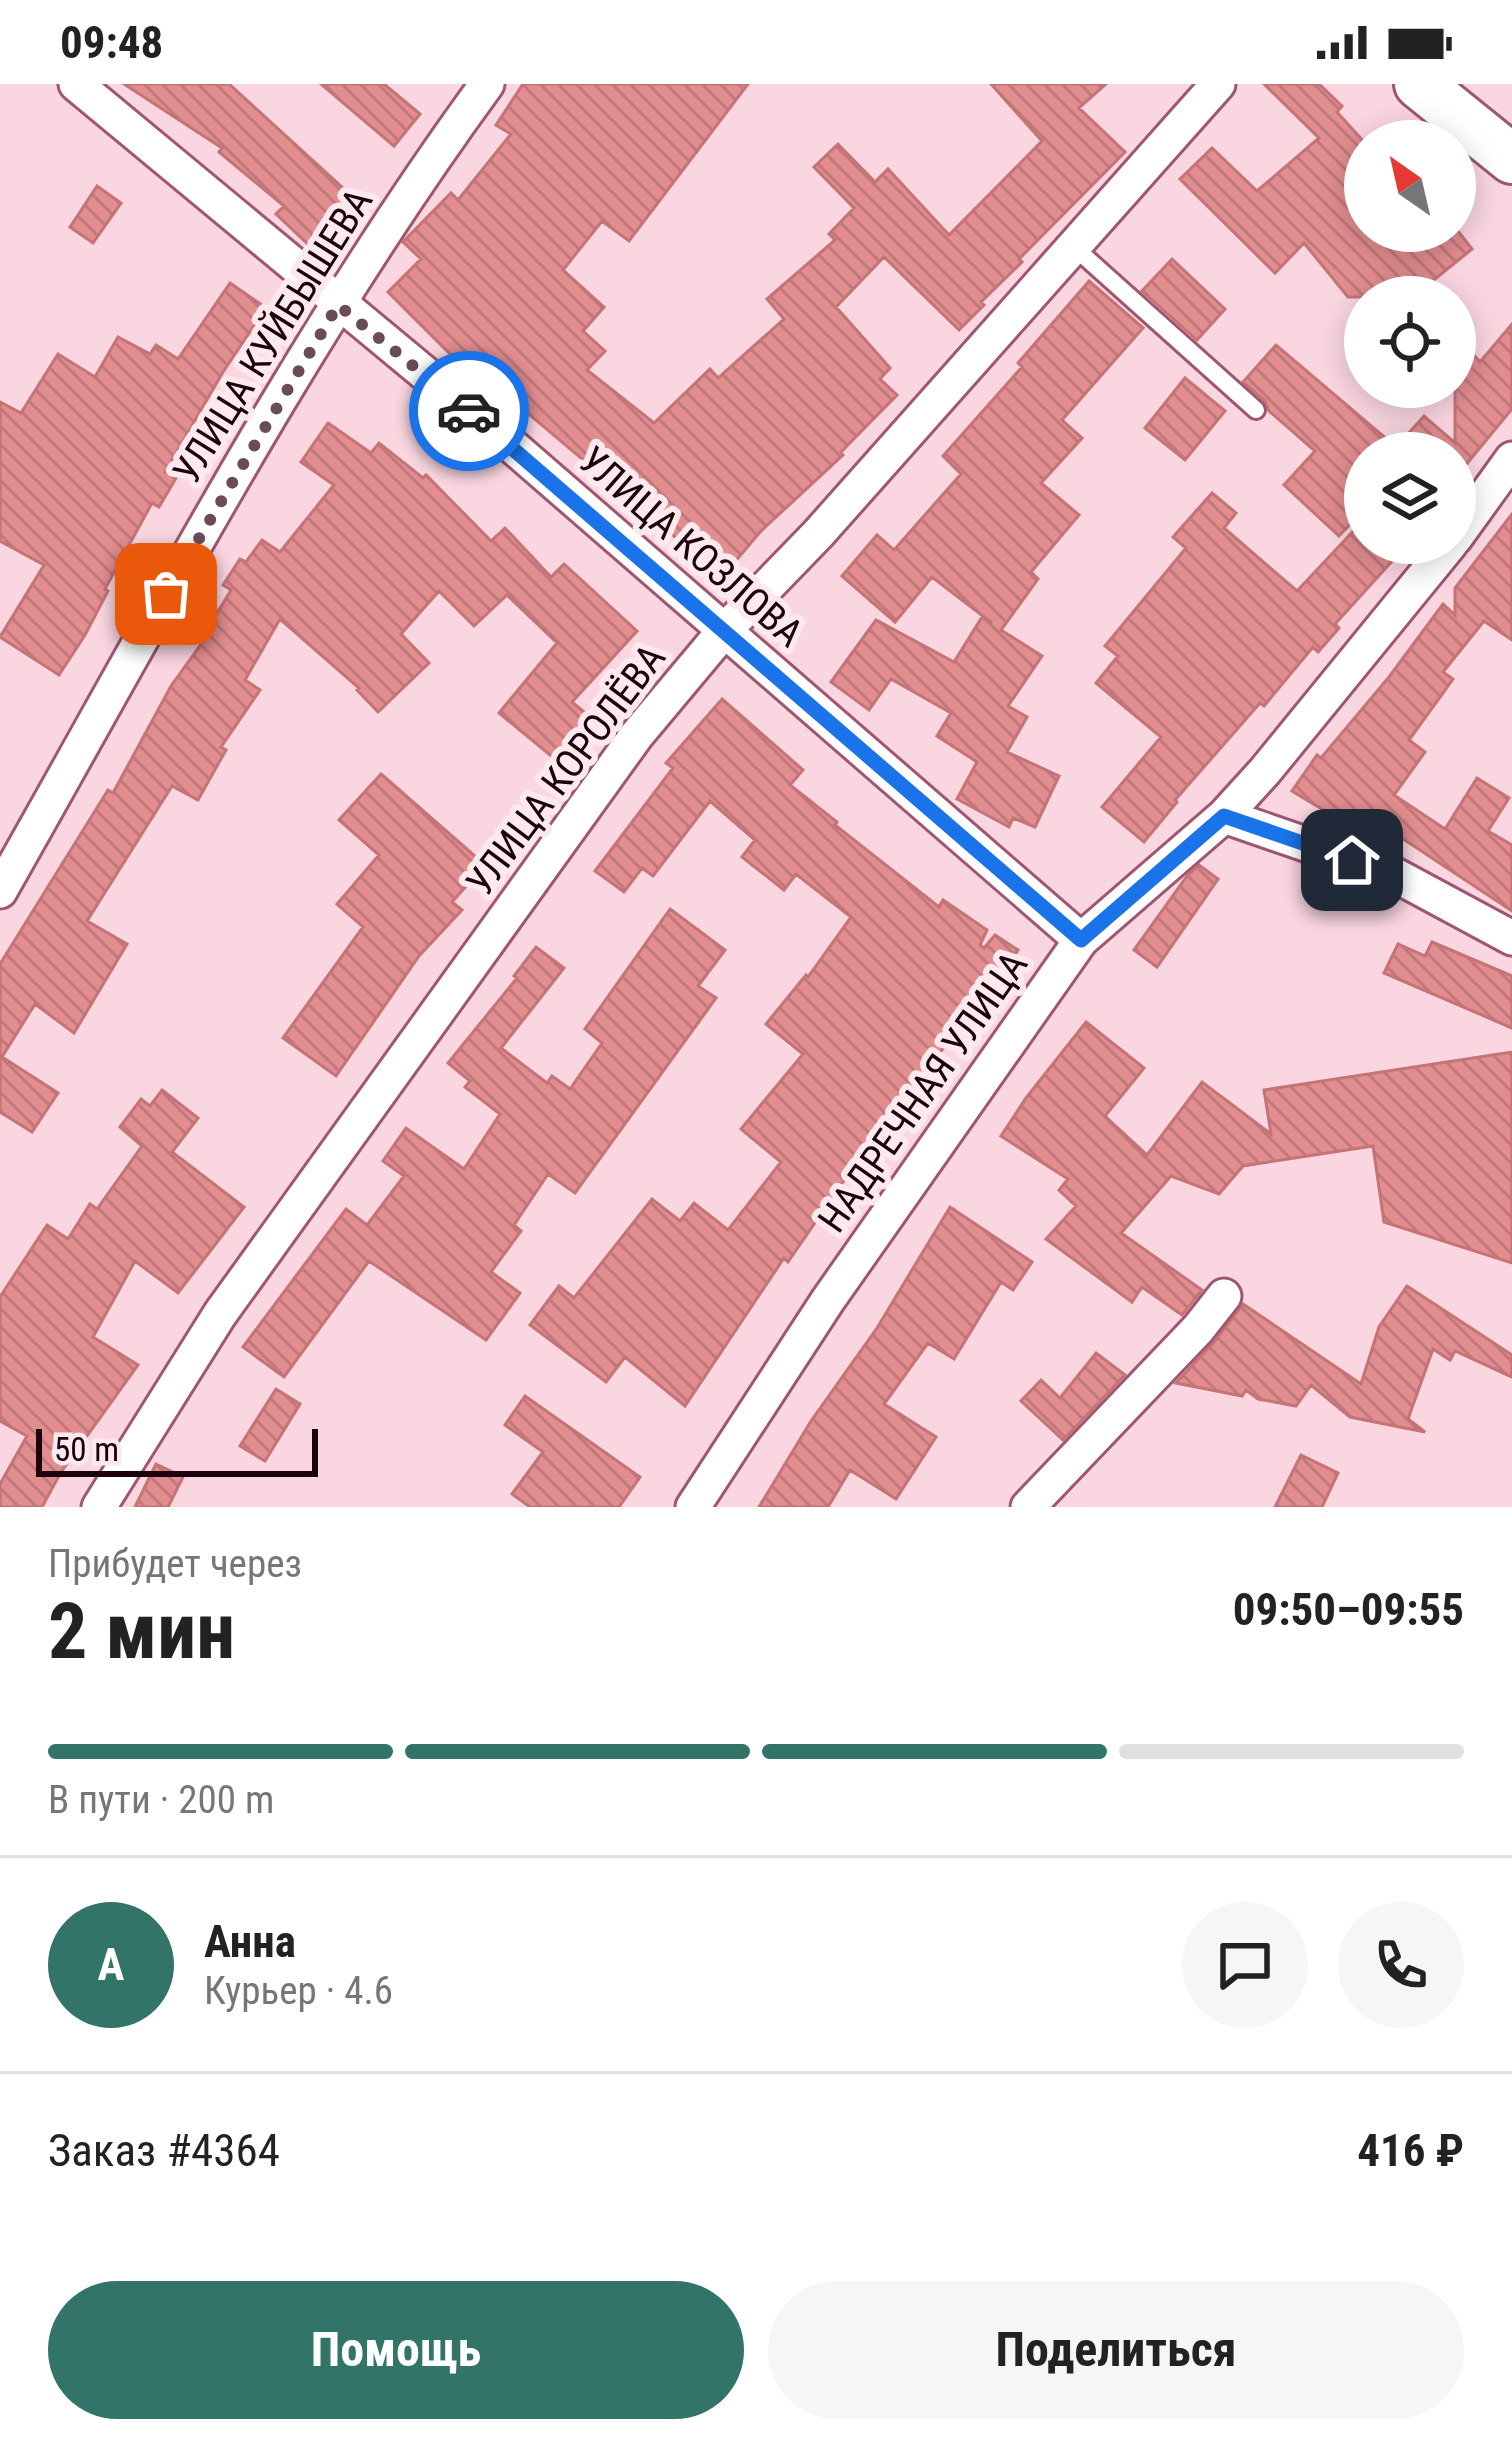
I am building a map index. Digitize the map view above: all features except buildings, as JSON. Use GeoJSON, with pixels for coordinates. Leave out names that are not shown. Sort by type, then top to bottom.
{"type":"FeatureCollection","features":[{"type":"Feature","properties":{"kind":"main road"},"geometry":{"type":"LineString","coordinates":[[1419,84],[1512,159]]}},
{"type":"Feature","properties":{"kind":"street","name":"УЛИЦА КОЗЛОВА"},"geometry":{"type":"LineString","coordinates":[[76,84],[504,439],[1081,940]]}},
{"type":"Feature","properties":{"kind":"street","name":"УЛИЦА КУЙБЫШЕВА"},"geometry":{"type":"LineString","coordinates":[[2,875],[338,305],[487,84]]}},
{"type":"Feature","properties":{"kind":"street","name":"УЛИЦА КОРОЛЁВА"},"geometry":{"type":"LineString","coordinates":[[99,1507],[220,1314],[636,736],[723,632],[818,535],[1218,84]]}},
{"type":"Feature","properties":{"kind":"street","name":"НАДРЕЧНАЯ УЛИЦА"},"geometry":{"type":"LineString","coordinates":[[1476,508],[1512,459]]}},
{"type":"Feature","properties":{"kind":"street","name":"НАДРЕЧНАЯ УЛИЦА"},"geometry":{"type":"LineString","coordinates":[[693,1507],[828,1300],[1081,940],[1224,816],[1321,707],[1434,564]]}},
{"type":"Feature","properties":{"kind":"street"},"geometry":{"type":"LineString","coordinates":[[1224,816],[1395,875],[1512,938]]}},
{"type":"Feature","properties":{"kind":"street"},"geometry":{"type":"LineString","coordinates":[[1028,1507],[1224,1296]]}},
{"type":"Feature","properties":{"kind":"lane"},"geometry":{"type":"LineString","coordinates":[[1074,247],[1256,410]]}},
{"type":"Feature","properties":{"kind":"way so far"},"geometry":{"type":"LineString","coordinates":[[166,594],[338,305],[469,411]]}},
{"type":"Feature","properties":{"kind":"route"},"geometry":{"type":"LineString","coordinates":[[469,411],[1081,940],[1224,816],[1352,860]]}}]}
